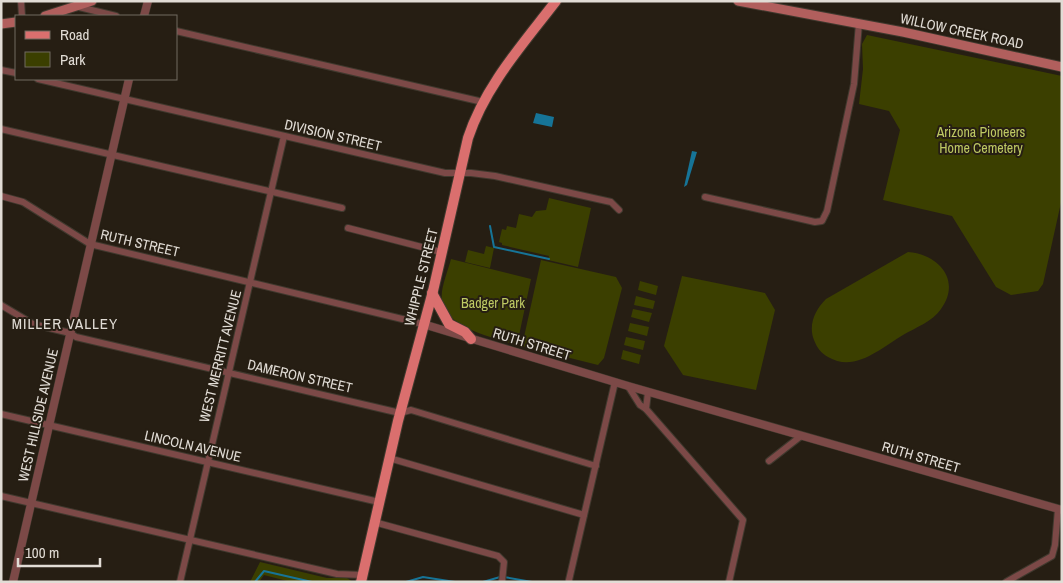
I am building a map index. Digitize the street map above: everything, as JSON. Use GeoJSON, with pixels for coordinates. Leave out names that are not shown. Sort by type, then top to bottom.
{"type":"FeatureCollection","features":[{"type":"Feature","properties":{"kind":"main road"},"geometry":{"type":"LineString","coordinates":[[49,15],[79,7],[92,1]]}},
{"type":"Feature","properties":{"kind":"main road","name":"WILLOW CREEK ROAD"},"geometry":{"type":"LineString","coordinates":[[738,1],[859,23],[1062,67]]}},
{"type":"Feature","properties":{"kind":"main road","name":"WHIPPLE STREET"},"geometry":{"type":"LineString","coordinates":[[362,578],[400,412],[432,293],[468,138],[483,102],[555,2]]}},
{"type":"Feature","properties":{"kind":"main road"},"geometry":{"type":"LineString","coordinates":[[1,24],[15,22]]}},
{"type":"Feature","properties":{"kind":"main road"},"geometry":{"type":"LineString","coordinates":[[432,293],[449,324],[465,332],[471,339]]}},
{"type":"Feature","properties":{"kind":"street"},"geometry":{"type":"LineString","coordinates":[[21,1],[22,15]]}},
{"type":"Feature","properties":{"kind":"street"},"geometry":{"type":"LineString","coordinates":[[144,15],[148,1]]}},
{"type":"Feature","properties":{"kind":"street"},"geometry":{"type":"LineString","coordinates":[[788,11],[790,1]]}},
{"type":"Feature","properties":{"kind":"street"},"geometry":{"type":"LineString","coordinates":[[79,7],[112,15]]}},
{"type":"Feature","properties":{"kind":"street"},"geometry":{"type":"LineString","coordinates":[[705,197],[815,222],[822,221],[827,211],[854,84],[859,23]]}},
{"type":"Feature","properties":{"kind":"street"},"geometry":{"type":"LineString","coordinates":[[178,31],[483,102]]}},
{"type":"Feature","properties":{"kind":"street"},"geometry":{"type":"LineString","coordinates":[[1,70],[15,73]]}},
{"type":"Feature","properties":{"kind":"street","name":"DIVISION STREET"},"geometry":{"type":"LineString","coordinates":[[42,80],[446,174],[471,173],[516,180],[612,202],[619,210]]}},
{"type":"Feature","properties":{"kind":"street","name":"WEST HILLSIDE AVENUE"},"geometry":{"type":"LineString","coordinates":[[13,582],[129,80]]}},
{"type":"Feature","properties":{"kind":"street"},"geometry":{"type":"LineString","coordinates":[[1,129],[342,208]]}},
{"type":"Feature","properties":{"kind":"street","name":"WEST MERRITT AVENUE"},"geometry":{"type":"LineString","coordinates":[[180,582],[188,541],[251,282],[284,136]]}},
{"type":"Feature","properties":{"kind":"street","name":"RUTH STREET"},"geometry":{"type":"LineString","coordinates":[[1,196],[23,202],[90,244],[423,324],[648,392],[1060,509]]}},
{"type":"Feature","properties":{"kind":"street"},"geometry":{"type":"LineString","coordinates":[[348,228],[441,252]]}},
{"type":"Feature","properties":{"kind":"street","name":"DAMERON STREET"},"geometry":{"type":"LineString","coordinates":[[1,305],[33,324],[70,333],[76,337],[400,412],[415,412],[596,466]]}},
{"type":"Feature","properties":{"kind":"street"},"geometry":{"type":"LineString","coordinates":[[569,580],[615,382]]}},
{"type":"Feature","properties":{"kind":"street"},"geometry":{"type":"LineString","coordinates":[[628,386],[640,405],[646,409],[743,520],[729,582]]}},
{"type":"Feature","properties":{"kind":"street"},"geometry":{"type":"LineString","coordinates":[[646,409],[648,392]]}},
{"type":"Feature","properties":{"kind":"street","name":"LINCOLN AVENUE"},"geometry":{"type":"LineString","coordinates":[[1,414],[379,502]]}},
{"type":"Feature","properties":{"kind":"street"},"geometry":{"type":"LineString","coordinates":[[769,462],[801,436]]}},
{"type":"Feature","properties":{"kind":"street"},"geometry":{"type":"LineString","coordinates":[[389,458],[584,515]]}},
{"type":"Feature","properties":{"kind":"street"},"geometry":{"type":"LineString","coordinates":[[1,496],[188,541],[362,578]]}},
{"type":"Feature","properties":{"kind":"street"},"geometry":{"type":"LineString","coordinates":[[1006,582],[1052,556],[1060,509]]}},
{"type":"Feature","properties":{"kind":"street"},"geometry":{"type":"LineString","coordinates":[[374,522],[498,556],[504,562],[502,582]]}},
{"type":"Feature","properties":{"kind":"green space","name":"Arizona Pioneers Home Cemetery"},"geometry":{"type":"Polygon","coordinates":[[[867,35],[1062,76],[1062,198],[1043,284],[1038,291],[1011,295],[996,287],[952,216],[883,200],[900,130],[889,111],[859,104],[863,69],[862,44],[867,35]]]}},
{"type":"Feature","properties":{"kind":"green space"},"geometry":{"type":"Polygon","coordinates":[[[549,198],[591,208],[578,267],[548,260],[549,256],[502,245],[499,242],[502,229],[506,230],[507,226],[516,228],[519,214],[532,217],[536,211],[546,210],[549,198]]]}},
{"type":"Feature","properties":{"kind":"green space"},"geometry":{"type":"Polygon","coordinates":[[[486,246],[494,248],[490,268],[465,262],[468,250],[484,254],[486,246]]]}},
{"type":"Feature","properties":{"kind":"green space"},"geometry":{"type":"Polygon","coordinates":[[[908,252],[929,258],[944,270],[949,288],[947,298],[938,313],[929,321],[867,357],[848,362],[838,361],[823,354],[815,343],[812,334],[812,323],[822,303],[908,252]]]}},
{"type":"Feature","properties":{"kind":"green space","name":"Badger Park"},"geometry":{"type":"Polygon","coordinates":[[[451,259],[531,279],[517,345],[484,335],[461,325],[445,310],[442,291],[451,259]]]}},
{"type":"Feature","properties":{"kind":"green space"},"geometry":{"type":"Polygon","coordinates":[[[541,260],[616,277],[622,288],[604,358],[598,365],[522,346],[541,260]]]}},
{"type":"Feature","properties":{"kind":"green space"},"geometry":{"type":"Polygon","coordinates":[[[682,276],[765,293],[775,310],[756,390],[683,375],[664,346],[682,276]]]}},
{"type":"Feature","properties":{"kind":"green space"},"geometry":{"type":"Polygon","coordinates":[[[640,281],[658,286],[656,295],[638,290],[640,281]]]}},
{"type":"Feature","properties":{"kind":"green space"},"geometry":{"type":"Polygon","coordinates":[[[636,296],[655,301],[653,309],[634,305],[636,296]]]}},
{"type":"Feature","properties":{"kind":"green space"},"geometry":{"type":"Polygon","coordinates":[[[633,309],[652,313],[649,322],[631,317],[633,309]]]}},
{"type":"Feature","properties":{"kind":"green space"},"geometry":{"type":"Polygon","coordinates":[[[630,323],[649,327],[647,336],[628,331],[630,323]]]}},
{"type":"Feature","properties":{"kind":"green space"},"geometry":{"type":"Polygon","coordinates":[[[626,337],[645,341],[643,350],[624,345],[626,337]]]}},
{"type":"Feature","properties":{"kind":"green space"},"geometry":{"type":"Polygon","coordinates":[[[623,350],[641,355],[639,364],[621,359],[623,350]]]}},
{"type":"Feature","properties":{"kind":"green space"},"geometry":{"type":"Polygon","coordinates":[[[260,562],[327,578],[347,578],[353,582],[291,582],[264,575],[259,582],[250,582],[260,562]]]}},
{"type":"Feature","properties":{"kind":"water"},"geometry":{"type":"Polygon","coordinates":[[[536,113],[554,117],[552,127],[533,123],[536,113]]]}},
{"type":"Feature","properties":{"kind":"water"},"geometry":{"type":"Polygon","coordinates":[[[692,151],[697,152],[687,185],[684,187],[692,151]]]}},
{"type":"Feature","properties":{"kind":"waterway"},"geometry":{"type":"LineString","coordinates":[[490,226],[494,247],[549,259]]}},
{"type":"Feature","properties":{"kind":"waterway"},"geometry":{"type":"LineString","coordinates":[[255,582],[264,571],[312,582]]}},
{"type":"Feature","properties":{"kind":"waterway"},"geometry":{"type":"LineString","coordinates":[[406,582],[423,577],[455,582]]}},
{"type":"Feature","properties":{"kind":"waterway"},"geometry":{"type":"LineString","coordinates":[[483,582],[500,577]]}},
{"type":"Feature","properties":{"kind":"waterway"},"geometry":{"type":"LineString","coordinates":[[504,577],[532,582]]}},
{"type":"Feature","properties":{"kind":"district","name":"MILLER VALLEY"},"geometry":{"type":"Point","coordinates":[65,323]}}]}
